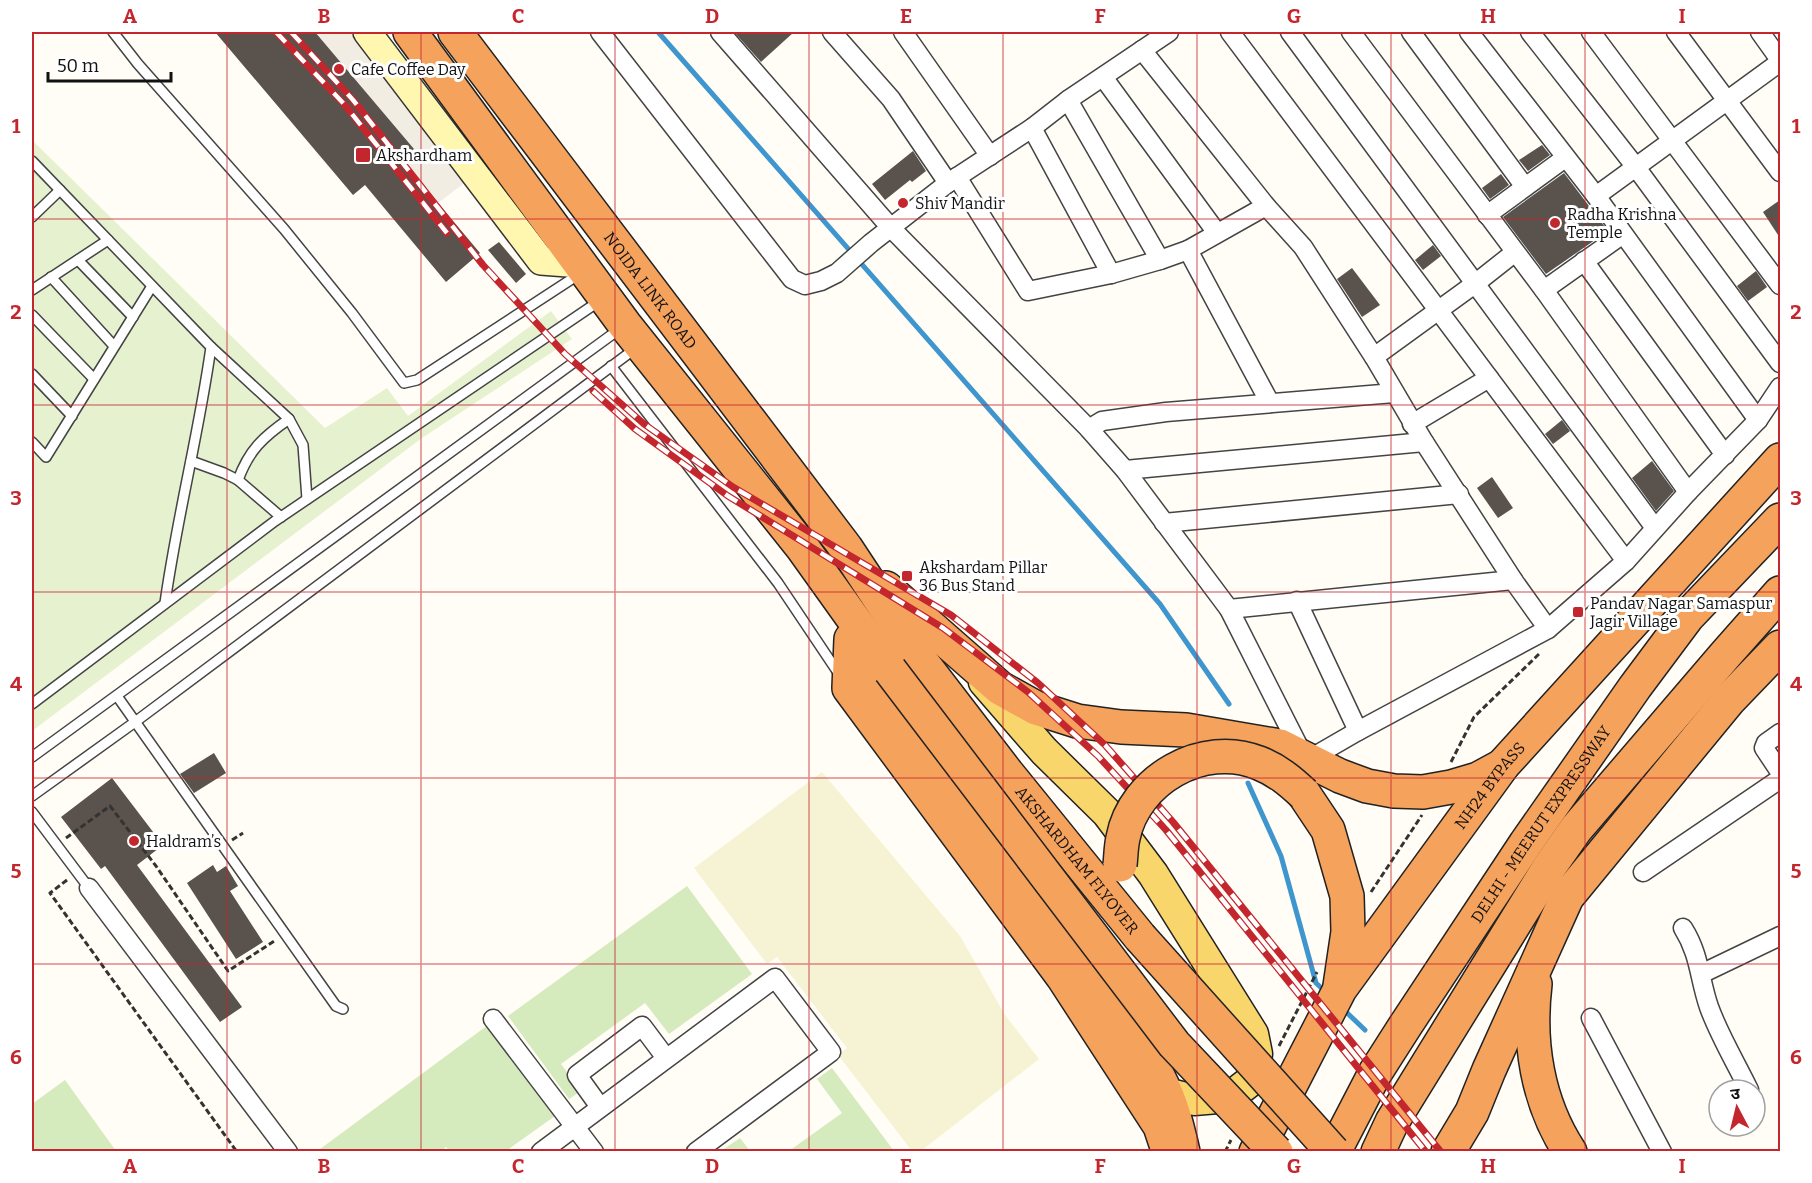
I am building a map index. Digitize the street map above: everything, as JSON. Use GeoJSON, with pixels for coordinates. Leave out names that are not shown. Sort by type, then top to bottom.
{"type":"FeatureCollection","features":[{"type":"Feature","properties":{"kind":"highway"},"geometry":{"type":"LineString","coordinates":[[410,32],[633,335],[802,547],[851,639],[881,689],[1025,884],[1151,1063],[1175,1114],[1183,1152]]}},
{"type":"Feature","properties":{"kind":"highway","name":"NOIDA LINK ROAD"},"geometry":{"type":"LineString","coordinates":[[455,32],[846,548]]}},
{"type":"Feature","properties":{"kind":"highway","name":"NH24 BYPASS"},"geometry":{"type":"LineString","coordinates":[[1256,1152],[1310,1045],[1322,977],[1503,765],[1780,460]]}},
{"type":"Feature","properties":{"kind":"highway","name":"DELHI - MEERUT EXPRESSWAY"},"geometry":{"type":"LineString","coordinates":[[1333,1152],[1375,1073],[1399,1035],[1526,843],[1629,696],[1688,616],[1780,520]]}},
{"type":"Feature","properties":{"kind":"highway","name":"AKSHARDHAM FLYOVER"},"geometry":{"type":"LineString","coordinates":[[802,547],[904,664],[1007,774],[1140,937],[1333,1152]]}},
{"type":"Feature","properties":{"kind":"highway"},"geometry":{"type":"LineString","coordinates":[[846,548],[879,582],[1000,688],[1046,712],[1077,721],[1121,727],[1186,730],[1280,746],[1306,761],[1366,786],[1394,791],[1436,790],[1478,779],[1503,765]]}},
{"type":"Feature","properties":{"kind":"highway","name":"AKSHARDHAM FLYOVER"},"geometry":{"type":"LineString","coordinates":[[846,548],[904,664],[1174,1044],[1276,1152]]}},
{"type":"Feature","properties":{"kind":"highway","name":"DELHI - MEERUT EXPRESSWAY"},"geometry":{"type":"LineString","coordinates":[[1378,1152],[1392,1122],[1550,866],[1576,829],[1780,593]]}},
{"type":"Feature","properties":{"kind":"highway"},"geometry":{"type":"LineString","coordinates":[[851,639],[849,688],[1063,977],[1160,1126],[1168,1152]]}},
{"type":"Feature","properties":{"kind":"highway"},"geometry":{"type":"LineString","coordinates":[[1448,1152],[1472,1112],[1567,897],[1729,700],[1780,647]]}},
{"type":"Feature","properties":{"kind":"highway"},"geometry":{"type":"LineString","coordinates":[[1140,937],[1120,865],[1123,837],[1133,810],[1150,787],[1173,770],[1200,759],[1229,757],[1257,762],[1282,775],[1304,794],[1328,830],[1347,896],[1348,932],[1322,977]]}},
{"type":"Feature","properties":{"kind":"highway"},"geometry":{"type":"LineString","coordinates":[[1544,945],[1534,988],[1533,1044],[1538,1078],[1548,1111],[1570,1152]]}},
{"type":"Feature","properties":{"kind":"main road"},"geometry":{"type":"LineString","coordinates":[[956,650],[1044,751],[1107,813],[1153,874],[1253,1034],[1257,1054],[1253,1079],[1230,1097],[1194,1100],[1166,1093]]}},
{"type":"Feature","properties":{"kind":"street"},"geometry":{"type":"LineString","coordinates":[[367,32],[541,261],[583,267]]}},
{"type":"Feature","properties":{"kind":"street"},"geometry":{"type":"LineString","coordinates":[[600,32],[792,279],[805,285],[821,281],[837,273],[871,243],[953,180],[1169,32]]}},
{"type":"Feature","properties":{"kind":"street"},"geometry":{"type":"LineString","coordinates":[[720,32],[891,228],[1089,429],[1125,470],[1229,609],[1306,761],[1548,628],[1626,561],[1688,492],[1758,420],[1780,387]]}},
{"type":"Feature","properties":{"kind":"street"},"geometry":{"type":"LineString","coordinates":[[832,32],[891,99],[953,180],[1028,291],[1111,274],[1160,260],[1188,250],[1266,206]]}},
{"type":"Feature","properties":{"kind":"street"},"geometry":{"type":"LineString","coordinates":[[903,32],[990,156]]}},
{"type":"Feature","properties":{"kind":"street"},"geometry":{"type":"LineString","coordinates":[[1230,32],[1626,561]]}},
{"type":"Feature","properties":{"kind":"street"},"geometry":{"type":"LineString","coordinates":[[1290,32],[1655,528]]}},
{"type":"Feature","properties":{"kind":"street"},"geometry":{"type":"LineString","coordinates":[[1351,32],[1544,290],[1688,492]]}},
{"type":"Feature","properties":{"kind":"street"},"geometry":{"type":"LineString","coordinates":[[1411,32],[1525,187]]}},
{"type":"Feature","properties":{"kind":"street"},"geometry":{"type":"LineString","coordinates":[[1469,32],[1596,196],[1758,420]]}},
{"type":"Feature","properties":{"kind":"street"},"geometry":{"type":"LineString","coordinates":[[1530,32],[1635,166],[1780,363]]}},
{"type":"Feature","properties":{"kind":"street"},"geometry":{"type":"LineString","coordinates":[[1591,32],[1780,285]]}},
{"type":"Feature","properties":{"kind":"street"},"geometry":{"type":"LineString","coordinates":[[1676,32],[1780,172]]}},
{"type":"Feature","properties":{"kind":"street"},"geometry":{"type":"LineString","coordinates":[[1596,196],[1780,61],[1760,32]]}},
{"type":"Feature","properties":{"kind":"street"},"geometry":{"type":"LineString","coordinates":[[1143,50],[1266,206],[1303,247],[1374,357],[1412,424],[1513,580],[1548,628]]}},
{"type":"Feature","properties":{"kind":"street"},"geometry":{"type":"LineString","coordinates":[[1103,77],[1218,233]]}},
{"type":"Feature","properties":{"kind":"street"},"geometry":{"type":"LineString","coordinates":[[1068,100],[1160,260]]}},
{"type":"Feature","properties":{"kind":"street"},"geometry":{"type":"LineString","coordinates":[[1032,128],[1111,274]]}},
{"type":"Feature","properties":{"kind":"street"},"geometry":{"type":"LineString","coordinates":[[1487,214],[1565,158]]}},
{"type":"Feature","properties":{"kind":"street"},"geometry":{"type":"LineString","coordinates":[[1544,290],[1623,234]]}},
{"type":"Feature","properties":{"kind":"street"},"geometry":{"type":"LineString","coordinates":[[1188,250],[1270,403]]}},
{"type":"Feature","properties":{"kind":"street"},"geometry":{"type":"LineString","coordinates":[[1374,357],[1476,283],[1514,252]]}},
{"type":"Feature","properties":{"kind":"street"},"geometry":{"type":"LineString","coordinates":[[1584,261],[1725,455]]}},
{"type":"Feature","properties":{"kind":"street"},"geometry":{"type":"LineString","coordinates":[[1412,424],[1489,378]]}},
{"type":"Feature","properties":{"kind":"street"},"geometry":{"type":"LineString","coordinates":[[1089,429],[1102,421],[1134,417],[1394,393]]}},
{"type":"Feature","properties":{"kind":"street"},"geometry":{"type":"LineString","coordinates":[[1125,470],[1424,442]]}},
{"type":"Feature","properties":{"kind":"street"},"geometry":{"type":"LineString","coordinates":[[1164,523],[1459,494]]}},
{"type":"Feature","properties":{"kind":"street"},"geometry":{"type":"LineString","coordinates":[[1229,609],[1513,580]]}},
{"type":"Feature","properties":{"kind":"street"},"geometry":{"type":"LineString","coordinates":[[1297,601],[1358,731]]}},
{"type":"Feature","properties":{"kind":"street"},"geometry":{"type":"LineString","coordinates":[[1780,732],[1766,743],[1764,748],[1780,772]]}},
{"type":"Feature","properties":{"kind":"street"},"geometry":{"type":"LineString","coordinates":[[1643,872],[1780,779]]}},
{"type":"Feature","properties":{"kind":"street"},"geometry":{"type":"LineString","coordinates":[[89,888],[288,1152]]}},
{"type":"Feature","properties":{"kind":"street"},"geometry":{"type":"LineString","coordinates":[[1683,928],[1693,943],[1709,1008],[1743,1078]]}},
{"type":"Feature","properties":{"kind":"street"},"geometry":{"type":"LineString","coordinates":[[1701,974],[1780,936]]}},
{"type":"Feature","properties":{"kind":"street"},"geometry":{"type":"LineString","coordinates":[[541,1152],[776,978],[831,1052],[696,1152]]}},
{"type":"Feature","properties":{"kind":"street"},"geometry":{"type":"LineString","coordinates":[[493,1018],[594,1152]]}},
{"type":"Feature","properties":{"kind":"street"},"geometry":{"type":"LineString","coordinates":[[1591,1018],[1662,1152]]}},
{"type":"Feature","properties":{"kind":"street"},"geometry":{"type":"LineString","coordinates":[[600,1107],[578,1075],[642,1026],[666,1058]]}},
{"type":"Feature","properties":{"kind":"lane"},"geometry":{"type":"LineString","coordinates":[[113,32],[138,64],[284,229],[352,313],[404,383],[417,380],[583,267]]}},
{"type":"Feature","properties":{"kind":"lane"},"geometry":{"type":"LineString","coordinates":[[32,161],[212,348],[289,419],[303,445],[307,499]]}},
{"type":"Feature","properties":{"kind":"lane"},"geometry":{"type":"LineString","coordinates":[[32,217],[60,190]]}},
{"type":"Feature","properties":{"kind":"lane"},"geometry":{"type":"LineString","coordinates":[[32,290],[108,240]]}},
{"type":"Feature","properties":{"kind":"lane"},"geometry":{"type":"LineString","coordinates":[[78,260],[133,317]]}},
{"type":"Feature","properties":{"kind":"lane"},"geometry":{"type":"LineString","coordinates":[[51,278],[114,346]]}},
{"type":"Feature","properties":{"kind":"lane"},"geometry":{"type":"LineString","coordinates":[[32,442],[46,457],[152,286]]}},
{"type":"Feature","properties":{"kind":"lane"},"geometry":{"type":"LineString","coordinates":[[32,704],[280,517],[605,297]]}},
{"type":"Feature","properties":{"kind":"lane"},"geometry":{"type":"LineString","coordinates":[[32,315],[94,379]]}},
{"type":"Feature","properties":{"kind":"lane"},"geometry":{"type":"LineString","coordinates":[[32,796],[135,722],[611,366],[633,335]]}},
{"type":"Feature","properties":{"kind":"lane"},"geometry":{"type":"LineString","coordinates":[[32,757],[633,335]]}},
{"type":"Feature","properties":{"kind":"lane"},"geometry":{"type":"LineString","coordinates":[[165,603],[178,522],[212,348]]}},
{"type":"Feature","properties":{"kind":"lane"},"geometry":{"type":"LineString","coordinates":[[611,366],[778,583],[849,688]]}},
{"type":"Feature","properties":{"kind":"lane"},"geometry":{"type":"LineString","coordinates":[[32,374],[72,416]]}},
{"type":"Feature","properties":{"kind":"lane"},"geometry":{"type":"LineString","coordinates":[[238,480],[246,459],[258,444],[270,432],[289,419]]}},
{"type":"Feature","properties":{"kind":"lane"},"geometry":{"type":"LineString","coordinates":[[191,461],[224,472],[238,480],[280,517]]}},
{"type":"Feature","properties":{"kind":"lane"},"geometry":{"type":"LineString","coordinates":[[117,696],[336,1006],[343,1010]]}},
{"type":"Feature","properties":{"kind":"lane"},"geometry":{"type":"LineString","coordinates":[[32,812],[89,888]]}},
{"type":"Feature","properties":{"kind":"path"},"geometry":{"type":"LineString","coordinates":[[1368,896],[1414,829],[1474,717],[1543,650]]}},
{"type":"Feature","properties":{"kind":"path"},"geometry":{"type":"LineString","coordinates":[[56,846],[110,806],[156,866],[228,971],[281,937]]}},
{"type":"Feature","properties":{"kind":"path"},"geometry":{"type":"LineString","coordinates":[[223,846],[243,832]]}},
{"type":"Feature","properties":{"kind":"path"},"geometry":{"type":"LineString","coordinates":[[77,872],[50,893],[237,1152]]}},
{"type":"Feature","properties":{"kind":"shaded area"},"geometry":{"type":"Polygon","coordinates":[[[315,32],[350,32],[393,81],[467,181],[438,203],[402,160],[414,149],[315,32]]]}},
{"type":"Feature","properties":{"kind":"shaded area"},"geometry":{"type":"Polygon","coordinates":[[[822,772],[960,936],[1005,1015],[1039,1059],[921,1151],[912,1151],[838,1055],[847,1048],[777,957],[767,964],[694,868],[822,772]]]}},
{"type":"Feature","properties":{"kind":"green space"},"geometry":{"type":"Polygon","coordinates":[[[32,140],[325,428],[387,388],[408,416],[551,311],[572,339],[422,438],[32,731],[32,140]]]}},
{"type":"Feature","properties":{"kind":"green space"},"geometry":{"type":"Polygon","coordinates":[[[687,886],[752,974],[669,1034],[645,1003],[561,1064],[581,1091],[569,1099],[508,1016],[687,886]]]}},
{"type":"Feature","properties":{"kind":"green space"},"geometry":{"type":"Polygon","coordinates":[[[488,1025],[555,1116],[506,1151],[450,1151],[446,1147],[440,1152],[316,1152],[488,1025]]]}},
{"type":"Feature","properties":{"kind":"green space"},"geometry":{"type":"Polygon","coordinates":[[[832,1068],[894,1151],[789,1151],[842,1113],[817,1079],[832,1068]]]}},
{"type":"Feature","properties":{"kind":"green space"},"geometry":{"type":"Polygon","coordinates":[[[65,1080],[116,1151],[32,1151],[32,1104],[65,1080]]]}},
{"type":"Feature","properties":{"kind":"green space"},"geometry":{"type":"Polygon","coordinates":[[[740,1138],[750,1151],[721,1151],[740,1138]]]}},
{"type":"Feature","properties":{"kind":"building","name":"Akshardham"},"geometry":{"type":"Polygon","coordinates":[[[215,32],[315,32],[414,149],[402,160],[480,253],[446,282],[365,185],[353,195],[215,32]]]}},
{"type":"Feature","properties":{"kind":"building"},"geometry":{"type":"Polygon","coordinates":[[[734,32],[794,32],[761,62],[734,32]]]}},
{"type":"Feature","properties":{"kind":"building"},"geometry":{"type":"Polygon","coordinates":[[[1542,145],[1550,155],[1528,171],[1519,160],[1542,145]]]}},
{"type":"Feature","properties":{"kind":"building"},"geometry":{"type":"Polygon","coordinates":[[[913,151],[926,171],[912,182],[910,180],[885,200],[872,184],[913,151]]]}},
{"type":"Feature","properties":{"kind":"building","name":"Radha Krishna Temple"},"geometry":{"type":"Polygon","coordinates":[[[1564,173],[1608,231],[1546,274],[1503,217],[1564,173]]]}},
{"type":"Feature","properties":{"kind":"building"},"geometry":{"type":"Polygon","coordinates":[[[1501,174],[1509,185],[1490,199],[1482,188],[1501,174]]]}},
{"type":"Feature","properties":{"kind":"building"},"geometry":{"type":"Polygon","coordinates":[[[1780,200],[1780,238],[1763,212],[1780,200]]]}},
{"type":"Feature","properties":{"kind":"building"},"geometry":{"type":"Polygon","coordinates":[[[499,242],[526,274],[516,283],[488,250],[499,242]]]}},
{"type":"Feature","properties":{"kind":"building"},"geometry":{"type":"Polygon","coordinates":[[[1433,245],[1441,256],[1423,270],[1415,260],[1433,245]]]}},
{"type":"Feature","properties":{"kind":"building"},"geometry":{"type":"Polygon","coordinates":[[[1352,268],[1380,305],[1362,317],[1337,279],[1352,268]]]}},
{"type":"Feature","properties":{"kind":"building"},"geometry":{"type":"Polygon","coordinates":[[[1756,271],[1767,287],[1748,301],[1737,286],[1756,271]]]}},
{"type":"Feature","properties":{"kind":"building"},"geometry":{"type":"Polygon","coordinates":[[[1562,420],[1570,431],[1553,444],[1545,434],[1562,420]]]}},
{"type":"Feature","properties":{"kind":"building"},"geometry":{"type":"Polygon","coordinates":[[[1652,461],[1674,491],[1656,511],[1632,478],[1652,461]]]}},
{"type":"Feature","properties":{"kind":"building"},"geometry":{"type":"Polygon","coordinates":[[[1492,477],[1513,508],[1498,518],[1477,488],[1492,477]]]}},
{"type":"Feature","properties":{"kind":"building"},"geometry":{"type":"Polygon","coordinates":[[[214,753],[226,773],[194,793],[180,774],[214,753]]]}},
{"type":"Feature","properties":{"kind":"building"},"geometry":{"type":"Polygon","coordinates":[[[112,778],[163,845],[137,865],[242,1007],[220,1022],[105,866],[101,869],[61,817],[112,778]]]}},
{"type":"Feature","properties":{"kind":"building"},"geometry":{"type":"Polygon","coordinates":[[[213,865],[217,872],[226,866],[238,886],[230,891],[263,942],[236,959],[187,883],[213,865]]]}},
{"type":"Feature","properties":{"kind":"waterway"},"geometry":{"type":"LineString","coordinates":[[658,32],[1160,604],[1229,704]]}},
{"type":"Feature","properties":{"kind":"waterway"},"geometry":{"type":"LineString","coordinates":[[1248,783],[1281,856],[1316,983],[1327,993]]}},
{"type":"Feature","properties":{"kind":"waterway"},"geometry":{"type":"LineString","coordinates":[[1342,1008],[1365,1030]]}},
{"type":"Feature","properties":{"kind":"railway"},"geometry":{"type":"LineString","coordinates":[[276,32],[344,104],[447,233]]}},
{"type":"Feature","properties":{"kind":"railway"},"geometry":{"type":"LineString","coordinates":[[291,32],[353,100],[483,265],[565,354],[644,424],[733,487],[951,615],[1038,683],[1105,745],[1173,822],[1441,1152]]}},
{"type":"Feature","properties":{"kind":"railway"},"geometry":{"type":"LineString","coordinates":[[593,391],[635,429],[728,496],[943,628],[1028,692],[1098,756],[1166,830],[1426,1152]]}},
{"type":"Feature","properties":{"kind":"place","name":"Cafe Coffee Day"},"geometry":{"type":"Point","coordinates":[339,69]}},
{"type":"Feature","properties":{"kind":"place","name":"Akshardham"},"geometry":{"type":"Point","coordinates":[363,155]}},
{"type":"Feature","properties":{"kind":"place","name":"Shiv Mandir"},"geometry":{"type":"Point","coordinates":[903,203]}},
{"type":"Feature","properties":{"kind":"place","name":"Radha Krishna Temple"},"geometry":{"type":"Point","coordinates":[1555,223]}},
{"type":"Feature","properties":{"kind":"place","name":"Akshardam Pillar 36 Bus Stand"},"geometry":{"type":"Point","coordinates":[907,576]}},
{"type":"Feature","properties":{"kind":"place","name":"Pandav Nagar Samaspur Jagir Village"},"geometry":{"type":"Point","coordinates":[1578,612]}},
{"type":"Feature","properties":{"kind":"place","name":"Haldram’s"},"geometry":{"type":"Point","coordinates":[134,841]}}]}
